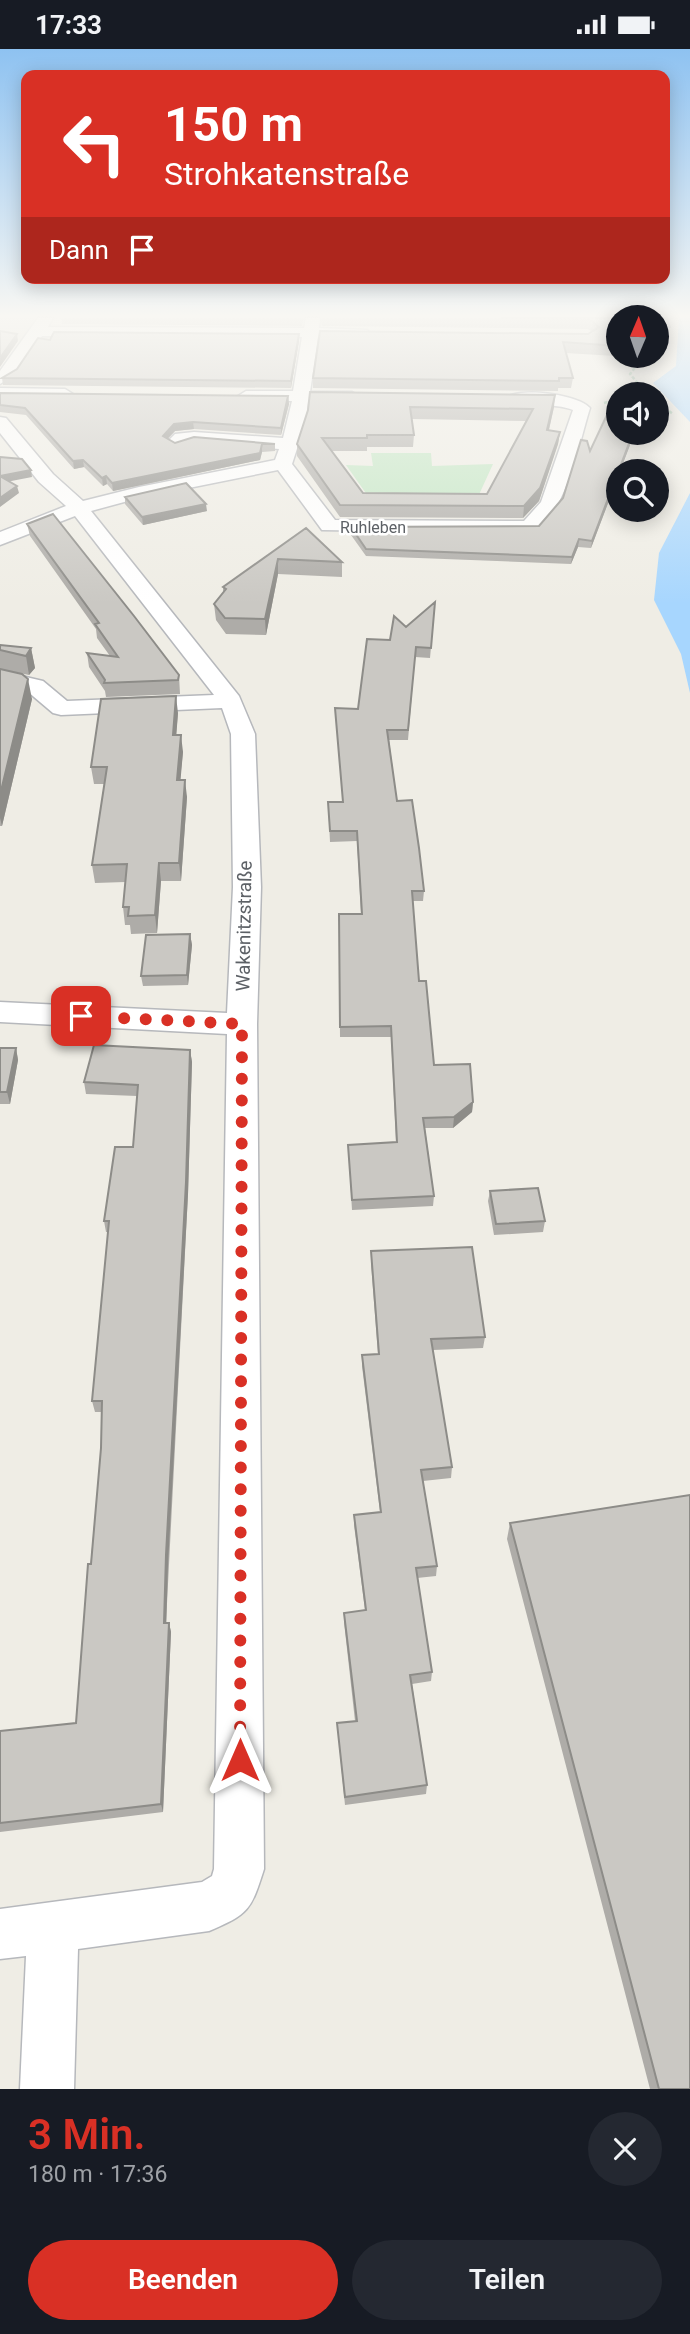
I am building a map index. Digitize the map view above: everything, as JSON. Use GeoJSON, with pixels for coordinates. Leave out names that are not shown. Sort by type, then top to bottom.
{"type":"FeatureCollection","features":[{"type":"Feature","properties":{"kind":"street"},"geometry":{"type":"LineString","coordinates":[[0,539],[23,527],[78,507],[283,464],[298,413]]}},
{"type":"Feature","properties":{"kind":"street","name":"Ruhleben"},"geometry":{"type":"LineString","coordinates":[[283,464],[329,526],[529,527],[550,504],[588,413]]}},
{"type":"Feature","properties":{"kind":"street","name":"Wakenitzstraße"},"geometry":{"type":"LineString","coordinates":[[0,422],[46,478],[78,507],[231,701],[243,734],[247,887],[242,1024],[239,1869],[231,1893],[209,1906],[53,1927]]}},
{"type":"Feature","properties":{"kind":"street"},"geometry":{"type":"LineString","coordinates":[[174,443],[181,438],[194,437],[290,444]]}},
{"type":"Feature","properties":{"kind":"street"},"geometry":{"type":"LineString","coordinates":[[0,678],[35,686],[61,708],[231,701]]}},
{"type":"Feature","properties":{"kind":"street"},"geometry":{"type":"LineString","coordinates":[[0,1012],[242,1024]]}},
{"type":"Feature","properties":{"kind":"street"},"geometry":{"type":"LineString","coordinates":[[0,1934],[53,1927],[47,2089]]}},
{"type":"Feature","properties":{"kind":"green space"},"geometry":{"type":"Polygon","coordinates":[[[371,453],[431,453],[432,466],[493,464],[477,499],[370,499],[346,465],[373,466],[371,453]]]}},
{"type":"Feature","properties":{"kind":"water"},"geometry":{"type":"Polygon","coordinates":[[[682,413],[690,413],[690,422],[682,413]]]}},
{"type":"Feature","properties":{"kind":"water"},"geometry":{"type":"Polygon","coordinates":[[[690,493],[690,693],[681,654],[654,600],[659,553],[690,493]]]}},
{"type":"Feature","properties":{"kind":"building"},"geometry":{"type":"Polygon","coordinates":[[[30,413],[284,413],[281,428],[193,422],[174,424],[163,436],[175,443],[194,437],[275,444],[262,444],[260,453],[112,483],[106,476],[102,478],[83,460],[73,461],[30,413]]]}},
{"type":"Feature","properties":{"kind":"building"},"geometry":{"type":"Polygon","coordinates":[[[307,413],[411,413],[414,435],[322,438],[363,493],[487,494],[531,413],[551,413],[547,430],[560,432],[540,488],[524,506],[340,505],[297,444],[307,413]]]}},
{"type":"Feature","properties":{"kind":"building"},"geometry":{"type":"Polygon","coordinates":[[[606,417],[606,445],[628,445],[623,459],[606,459],[606,504],[592,541],[579,539],[572,557],[366,549],[351,527],[539,526],[563,498],[581,440],[587,441],[590,451],[606,417]]]}},
{"type":"Feature","properties":{"kind":"building"},"geometry":{"type":"Polygon","coordinates":[[[0,457],[22,459],[31,470],[0,476],[0,457]]]}},
{"type":"Feature","properties":{"kind":"building"},"geometry":{"type":"Polygon","coordinates":[[[0,476],[17,486],[0,498],[0,476]]]}},
{"type":"Feature","properties":{"kind":"building"},"geometry":{"type":"Polygon","coordinates":[[[186,483],[206,504],[142,517],[125,497],[186,483]]]}},
{"type":"Feature","properties":{"kind":"building"},"geometry":{"type":"Polygon","coordinates":[[[53,514],[179,675],[178,680],[104,683],[105,680],[87,653],[118,657],[95,624],[99,623],[27,524],[53,514]]]}},
{"type":"Feature","properties":{"kind":"building"},"geometry":{"type":"Polygon","coordinates":[[[306,528],[342,562],[278,559],[265,619],[225,618],[214,604],[226,589],[223,587],[306,528]]]}},
{"type":"Feature","properties":{"kind":"building"},"geometry":{"type":"Polygon","coordinates":[[[435,602],[431,648],[416,647],[408,730],[387,730],[397,801],[412,800],[419,848],[424,891],[412,891],[419,981],[426,981],[434,1065],[470,1064],[473,1102],[454,1117],[423,1118],[434,1196],[352,1200],[348,1145],[397,1142],[391,1026],[340,1027],[339,914],[362,914],[357,831],[330,831],[328,802],[343,802],[335,708],[358,709],[367,639],[390,640],[394,616],[406,627],[435,602]]]}},
{"type":"Feature","properties":{"kind":"building"},"geometry":{"type":"Polygon","coordinates":[[[0,645],[31,648],[26,656],[0,650],[0,645]]]}},
{"type":"Feature","properties":{"kind":"building"},"geometry":{"type":"Polygon","coordinates":[[[0,669],[22,674],[28,679],[0,795],[0,669]]]}},
{"type":"Feature","properties":{"kind":"building"},"geometry":{"type":"Polygon","coordinates":[[[176,696],[173,735],[181,735],[177,780],[185,780],[179,863],[159,863],[155,915],[128,916],[129,907],[123,907],[127,864],[92,865],[107,767],[91,767],[101,699],[176,696]]]}},
{"type":"Feature","properties":{"kind":"building"},"geometry":{"type":"Polygon","coordinates":[[[190,934],[187,975],[141,976],[146,935],[190,934]]]}},
{"type":"Feature","properties":{"kind":"building"},"geometry":{"type":"Polygon","coordinates":[[[94,1045],[190,1050],[186,1182],[166,1555],[164,1623],[169,1623],[161,1804],[0,1823],[0,1731],[76,1723],[88,1564],[91,1564],[101,1448],[102,1401],[92,1401],[109,1221],[104,1221],[115,1147],[133,1147],[138,1085],[84,1082],[94,1045]]]}},
{"type":"Feature","properties":{"kind":"building"},"geometry":{"type":"Polygon","coordinates":[[[0,1048],[16,1048],[7,1092],[0,1092],[0,1048]]]}},
{"type":"Feature","properties":{"kind":"building"},"geometry":{"type":"Polygon","coordinates":[[[538,1188],[545,1221],[496,1224],[490,1191],[538,1188]]]}},
{"type":"Feature","properties":{"kind":"building"},"geometry":{"type":"Polygon","coordinates":[[[472,1247],[485,1337],[431,1339],[452,1467],[421,1470],[437,1566],[416,1568],[432,1672],[410,1675],[427,1785],[345,1797],[337,1723],[357,1721],[344,1613],[366,1610],[354,1515],[381,1512],[362,1355],[379,1354],[371,1251],[472,1247]]]}},
{"type":"Feature","properties":{"kind":"building"},"geometry":{"type":"Polygon","coordinates":[[[690,1495],[690,2089],[659,2089],[510,1523],[690,1495]]]}},
{"type":"Feature","properties":{"kind":"route"},"geometry":{"type":"LineString","coordinates":[[81,1016],[242,1024],[240,1760]]}}]}
